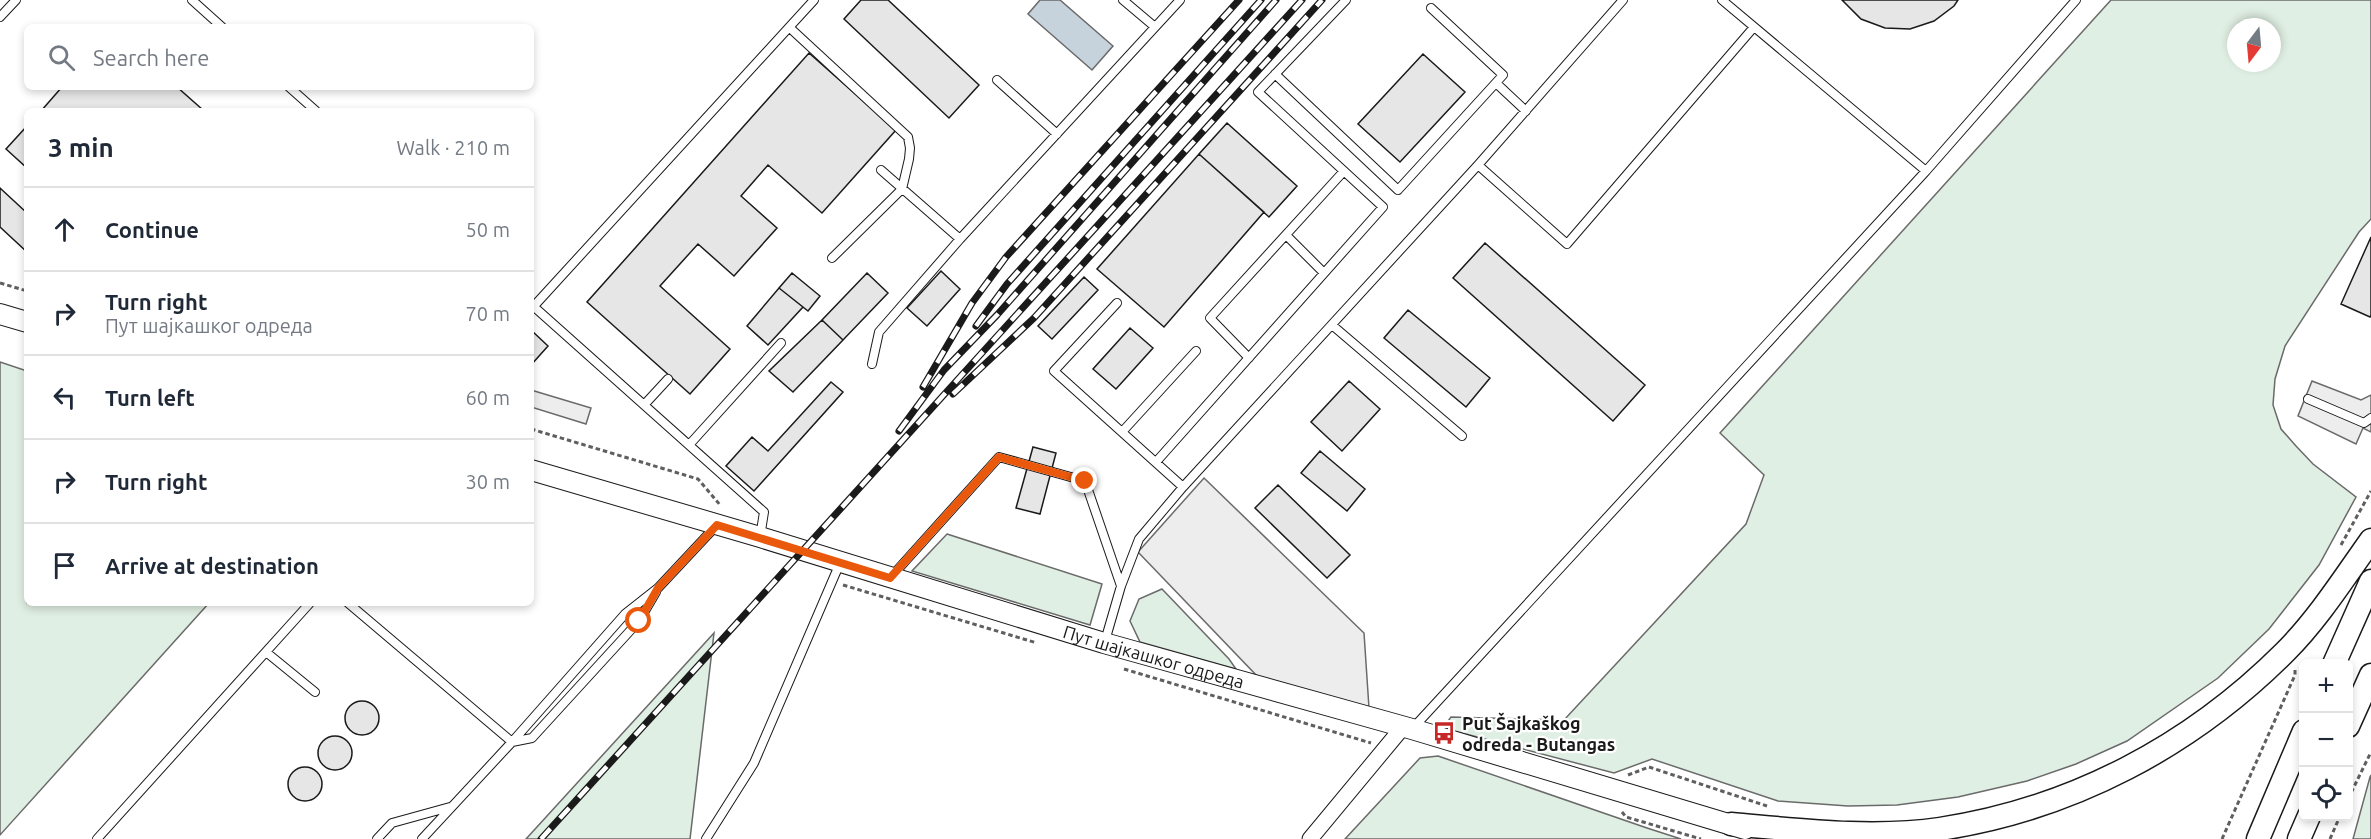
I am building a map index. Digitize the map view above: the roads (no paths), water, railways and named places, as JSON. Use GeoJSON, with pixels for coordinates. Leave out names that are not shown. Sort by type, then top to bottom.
{"type":"FeatureCollection","features":[{"type":"Feature","properties":{"kind":"main road"},"geometry":{"type":"LineString","coordinates":[[1731,825],[1823,832],[1902,832],[1939,829],[1982,821],[2046,804],[2101,783],[2143,761],[2227,705],[2286,651],[2371,540]]}},
{"type":"Feature","properties":{"kind":"main road"},"geometry":{"type":"LineString","coordinates":[[2336,659],[2371,581]]}},
{"type":"Feature","properties":{"kind":"main road"},"geometry":{"type":"LineString","coordinates":[[2353,717],[2371,675]]}},
{"type":"Feature","properties":{"kind":"main road"},"geometry":{"type":"LineString","coordinates":[[2258,839],[2299,743]]}},
{"type":"Feature","properties":{"kind":"main road"},"geometry":{"type":"LineString","coordinates":[[2299,839],[2307,821]]}},
{"type":"Feature","properties":{"kind":"street"},"geometry":{"type":"LineString","coordinates":[[0,314],[24,321]]}},
{"type":"Feature","properties":{"kind":"street","name":"Пут шајкашког одреда"},"geometry":{"type":"LineString","coordinates":[[534,471],[720,517],[760,537],[890,578],[1104,643],[1407,728],[1777,839]]}},
{"type":"Feature","properties":{"kind":"street"},"geometry":{"type":"LineString","coordinates":[[1310,839],[1407,728]]}},
{"type":"Feature","properties":{"kind":"lane"},"geometry":{"type":"LineString","coordinates":[[0,17],[16,0]]}},
{"type":"Feature","properties":{"kind":"lane"},"geometry":{"type":"LineString","coordinates":[[192,0],[219,24]]}},
{"type":"Feature","properties":{"kind":"lane"},"geometry":{"type":"LineString","coordinates":[[534,304],[814,0]]}},
{"type":"Feature","properties":{"kind":"lane"},"geometry":{"type":"LineString","coordinates":[[1123,0],[1155,27]]}},
{"type":"Feature","properties":{"kind":"lane"},"geometry":{"type":"LineString","coordinates":[[872,364],[879,332],[960,239],[1180,0]]}},
{"type":"Feature","properties":{"kind":"lane"},"geometry":{"type":"LineString","coordinates":[[1156,462],[1383,207],[1258,92],[1347,0]]}},
{"type":"Feature","properties":{"kind":"lane"},"geometry":{"type":"LineString","coordinates":[[1104,643],[1121,586],[1139,540],[1183,487],[1478,165],[1623,0]]}},
{"type":"Feature","properties":{"kind":"lane"},"geometry":{"type":"LineString","coordinates":[[1722,0],[1926,171]]}},
{"type":"Feature","properties":{"kind":"lane"},"geometry":{"type":"LineString","coordinates":[[1407,728],[1926,171],[2076,0]]}},
{"type":"Feature","properties":{"kind":"lane"},"geometry":{"type":"LineString","coordinates":[[1275,75],[1398,190],[1503,75],[1431,8]]}},
{"type":"Feature","properties":{"kind":"lane"},"geometry":{"type":"LineString","coordinates":[[1478,165],[1567,244],[1754,27]]}},
{"type":"Feature","properties":{"kind":"lane"},"geometry":{"type":"LineString","coordinates":[[790,28],[908,137],[909,159],[902,189],[832,258]]}},
{"type":"Feature","properties":{"kind":"lane"},"geometry":{"type":"LineString","coordinates":[[997,80],[1057,134]]}},
{"type":"Feature","properties":{"kind":"lane"},"geometry":{"type":"LineString","coordinates":[[1496,82],[1526,111]]}},
{"type":"Feature","properties":{"kind":"lane"},"geometry":{"type":"LineString","coordinates":[[292,90],[313,108]]}},
{"type":"Feature","properties":{"kind":"lane"},"geometry":{"type":"LineString","coordinates":[[882,170],[960,239]]}},
{"type":"Feature","properties":{"kind":"lane"},"geometry":{"type":"LineString","coordinates":[[1249,358],[1210,318],[1344,171]]}},
{"type":"Feature","properties":{"kind":"lane"},"geometry":{"type":"LineString","coordinates":[[1286,235],[1324,273]]}},
{"type":"Feature","properties":{"kind":"lane"},"geometry":{"type":"LineString","coordinates":[[1117,303],[1054,371],[1183,487]]}},
{"type":"Feature","properties":{"kind":"lane"},"geometry":{"type":"LineString","coordinates":[[534,306],[764,512],[760,537]]}},
{"type":"Feature","properties":{"kind":"lane"},"geometry":{"type":"LineString","coordinates":[[1332,325],[1462,436]]}},
{"type":"Feature","properties":{"kind":"lane"},"geometry":{"type":"LineString","coordinates":[[689,445],[782,343]]}},
{"type":"Feature","properties":{"kind":"lane"},"geometry":{"type":"LineString","coordinates":[[1122,432],[1196,351]]}},
{"type":"Feature","properties":{"kind":"lane"},"geometry":{"type":"LineString","coordinates":[[644,405],[668,379]]}},
{"type":"Feature","properties":{"kind":"lane"},"geometry":{"type":"LineString","coordinates":[[2308,399],[2364,423],[2371,418]]}},
{"type":"Feature","properties":{"kind":"lane"},"geometry":{"type":"LineString","coordinates":[[890,578],[999,457],[1085,481],[1121,586]]}},
{"type":"Feature","properties":{"kind":"lane"},"geometry":{"type":"LineString","coordinates":[[422,839],[429,835],[625,614],[658,588],[720,517]]}},
{"type":"Feature","properties":{"kind":"lane"},"geometry":{"type":"LineString","coordinates":[[706,839],[754,763],[841,562]]}},
{"type":"Feature","properties":{"kind":"lane"},"geometry":{"type":"LineString","coordinates":[[512,742],[532,738],[639,621],[658,588]]}},
{"type":"Feature","properties":{"kind":"lane"},"geometry":{"type":"LineString","coordinates":[[97,839],[307,606]]}},
{"type":"Feature","properties":{"kind":"lane"},"geometry":{"type":"LineString","coordinates":[[352,606],[512,742]]}},
{"type":"Feature","properties":{"kind":"lane"},"geometry":{"type":"LineString","coordinates":[[266,652],[315,692]]}},
{"type":"Feature","properties":{"kind":"lane"},"geometry":{"type":"LineString","coordinates":[[377,839],[392,823],[452,807]]}},
{"type":"Feature","properties":{"kind":"railway"},"geometry":{"type":"LineString","coordinates":[[923,387],[972,303],[1006,257],[1239,0]]}},
{"type":"Feature","properties":{"kind":"railway"},"geometry":{"type":"LineString","coordinates":[[976,326],[1007,284],[1261,0]]}},
{"type":"Feature","properties":{"kind":"railway"},"geometry":{"type":"LineString","coordinates":[[899,431],[944,370],[997,315],[1276,0]]}},
{"type":"Feature","properties":{"kind":"railway"},"geometry":{"type":"LineString","coordinates":[[541,839],[1302,0]]}},
{"type":"Feature","properties":{"kind":"railway"},"geometry":{"type":"LineString","coordinates":[[953,394],[1034,318],[1322,0]]}},
{"type":"Feature","properties":{"kind":"place","name":"Put Šajkaškog odreda - Butangas"},"geometry":{"type":"Point","coordinates":[1444,733]}}]}
